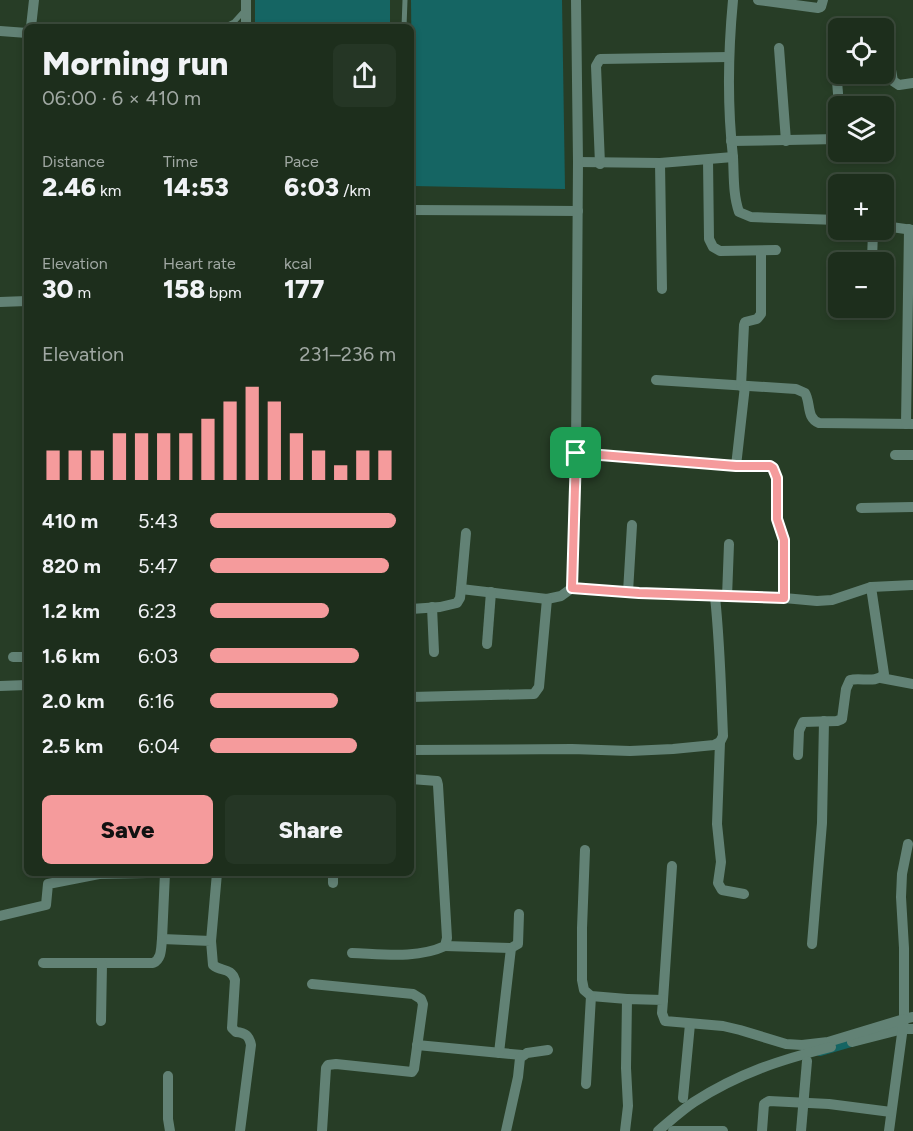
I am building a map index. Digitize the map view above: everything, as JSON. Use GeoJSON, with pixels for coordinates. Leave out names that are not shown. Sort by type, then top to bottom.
{"type":"FeatureCollection","features":[{"type":"Feature","properties":{"kind":"street"},"geometry":{"type":"LineString","coordinates":[[31,24],[34,0]]}},
{"type":"Feature","properties":{"kind":"street"},"geometry":{"type":"LineString","coordinates":[[572,588],[576,453],[578,211],[576,0]]}},
{"type":"Feature","properties":{"kind":"street"},"geometry":{"type":"LineString","coordinates":[[733,0],[727,88],[736,204],[739,212],[744,216],[828,220]]}},
{"type":"Feature","properties":{"kind":"street"},"geometry":{"type":"LineString","coordinates":[[758,0],[818,8],[821,7],[822,0]]}},
{"type":"Feature","properties":{"kind":"street"},"geometry":{"type":"LineString","coordinates":[[246,5],[246,24]]}},
{"type":"Feature","properties":{"kind":"street"},"geometry":{"type":"LineString","coordinates":[[0,31],[24,33]]}},
{"type":"Feature","properties":{"kind":"street"},"geometry":{"type":"LineString","coordinates":[[779,48],[786,141]]}},
{"type":"Feature","properties":{"kind":"street"},"geometry":{"type":"LineString","coordinates":[[600,164],[596,66],[600,58],[729,57]]}},
{"type":"Feature","properties":{"kind":"street"},"geometry":{"type":"LineString","coordinates":[[894,82],[899,85],[913,83]]}},
{"type":"Feature","properties":{"kind":"street"},"geometry":{"type":"LineString","coordinates":[[731,141],[828,139]]}},
{"type":"Feature","properties":{"kind":"street"},"geometry":{"type":"LineString","coordinates":[[578,162],[660,163],[733,157]]}},
{"type":"Feature","properties":{"kind":"street"},"geometry":{"type":"LineString","coordinates":[[708,160],[709,239],[713,247],[720,251],[777,250]]}},
{"type":"Feature","properties":{"kind":"street"},"geometry":{"type":"LineString","coordinates":[[660,163],[662,289]]}},
{"type":"Feature","properties":{"kind":"street"},"geometry":{"type":"LineString","coordinates":[[414,210],[578,211]]}},
{"type":"Feature","properties":{"kind":"street"},"geometry":{"type":"LineString","coordinates":[[657,380],[796,389],[805,393],[809,400],[810,416],[819,423],[910,424],[911,230],[894,227]]}},
{"type":"Feature","properties":{"kind":"street"},"geometry":{"type":"LineString","coordinates":[[736,466],[743,386],[744,325],[745,322],[760,317],[762,314],[761,251]]}},
{"type":"Feature","properties":{"kind":"street"},"geometry":{"type":"LineString","coordinates":[[0,302],[24,301]]}},
{"type":"Feature","properties":{"kind":"street"},"geometry":{"type":"LineString","coordinates":[[576,453],[736,466],[770,466],[776,472],[776,509],[784,540],[784,598]]}},
{"type":"Feature","properties":{"kind":"street"},"geometry":{"type":"LineString","coordinates":[[895,455],[913,455]]}},
{"type":"Feature","properties":{"kind":"street"},"geometry":{"type":"LineString","coordinates":[[861,508],[913,507]]}},
{"type":"Feature","properties":{"kind":"street"},"geometry":{"type":"LineString","coordinates":[[628,592],[632,525]]}},
{"type":"Feature","properties":{"kind":"street"},"geometry":{"type":"LineString","coordinates":[[414,609],[457,603],[461,589],[465,533]]}},
{"type":"Feature","properties":{"kind":"street"},"geometry":{"type":"LineString","coordinates":[[727,597],[729,544]]}},
{"type":"Feature","properties":{"kind":"street"},"geometry":{"type":"LineString","coordinates":[[461,589],[526,598],[561,596],[572,588],[817,601],[832,600],[871,587],[913,585]]}},
{"type":"Feature","properties":{"kind":"street"},"geometry":{"type":"LineString","coordinates":[[871,587],[884,668],[884,675],[881,678]]}},
{"type":"Feature","properties":{"kind":"street"},"geometry":{"type":"LineString","coordinates":[[487,644],[491,592]]}},
{"type":"Feature","properties":{"kind":"street"},"geometry":{"type":"LineString","coordinates":[[715,597],[720,640],[723,736],[720,742],[717,824],[721,862],[718,883],[722,890],[744,894]]}},
{"type":"Feature","properties":{"kind":"street"},"geometry":{"type":"LineString","coordinates":[[414,697],[534,694],[539,687],[547,598]]}},
{"type":"Feature","properties":{"kind":"street"},"geometry":{"type":"LineString","coordinates":[[432,607],[434,652]]}},
{"type":"Feature","properties":{"kind":"street"},"geometry":{"type":"LineString","coordinates":[[13,657],[24,657]]}},
{"type":"Feature","properties":{"kind":"street"},"geometry":{"type":"LineString","coordinates":[[798,755],[800,725],[807,721],[842,719],[846,689],[850,680],[881,678],[913,684]]}},
{"type":"Feature","properties":{"kind":"street"},"geometry":{"type":"LineString","coordinates":[[0,686],[24,685]]}},
{"type":"Feature","properties":{"kind":"street"},"geometry":{"type":"LineString","coordinates":[[812,944],[822,823],[824,721]]}},
{"type":"Feature","properties":{"kind":"street"},"geometry":{"type":"LineString","coordinates":[[414,750],[630,751],[714,745],[720,742]]}},
{"type":"Feature","properties":{"kind":"street"},"geometry":{"type":"LineString","coordinates":[[414,779],[432,779],[437,781],[438,785],[447,938],[445,946]]}},
{"type":"Feature","properties":{"kind":"street"},"geometry":{"type":"LineString","coordinates":[[889,1131],[907,1024],[901,897],[902,874],[908,844]]}},
{"type":"Feature","properties":{"kind":"street"},"geometry":{"type":"LineString","coordinates":[[585,850],[582,980],[584,990],[591,996],[663,1000]]}},
{"type":"Feature","properties":{"kind":"street"},"geometry":{"type":"LineString","coordinates":[[672,866],[662,1013],[664,1021],[740,1030],[786,1044],[802,1045],[828,1042],[907,1024]]}},
{"type":"Feature","properties":{"kind":"street"},"geometry":{"type":"LineString","coordinates":[[0,916],[46,905],[48,884],[89,876]]}},
{"type":"Feature","properties":{"kind":"street"},"geometry":{"type":"LineString","coordinates":[[42,963],[102,964],[158,961],[162,939],[165,876]]}},
{"type":"Feature","properties":{"kind":"street"},"geometry":{"type":"LineString","coordinates":[[217,876],[211,940],[213,964],[229,970],[235,980],[232,1028],[236,1032],[245,1033],[251,1045],[240,1131]]}},
{"type":"Feature","properties":{"kind":"street"},"geometry":{"type":"LineString","coordinates":[[352,953],[413,953],[436,950],[445,946],[511,948],[518,944],[519,914]]}},
{"type":"Feature","properties":{"kind":"street"},"geometry":{"type":"LineString","coordinates":[[162,939],[211,940]]}},
{"type":"Feature","properties":{"kind":"street"},"geometry":{"type":"LineString","coordinates":[[499,1053],[511,948]]}},
{"type":"Feature","properties":{"kind":"street"},"geometry":{"type":"LineString","coordinates":[[101,1021],[102,964]]}},
{"type":"Feature","properties":{"kind":"street"},"geometry":{"type":"LineString","coordinates":[[312,984],[418,995],[423,1004],[412,1072],[328,1065],[322,1131]]}},
{"type":"Feature","properties":{"kind":"street"},"geometry":{"type":"LineString","coordinates":[[585,1084],[591,996]]}},
{"type":"Feature","properties":{"kind":"street"},"geometry":{"type":"LineString","coordinates":[[625,1131],[628,1115],[627,999]]}},
{"type":"Feature","properties":{"kind":"street"},"geometry":{"type":"LineString","coordinates":[[683,1098],[690,1024]]}},
{"type":"Feature","properties":{"kind":"street"},"geometry":{"type":"LineString","coordinates":[[658,1131],[693,1102],[757,1069],[779,1060],[907,1024]]}},
{"type":"Feature","properties":{"kind":"street"},"geometry":{"type":"LineString","coordinates":[[417,1045],[522,1055],[548,1050]]}},
{"type":"Feature","properties":{"kind":"street"},"geometry":{"type":"LineString","coordinates":[[506,1131],[522,1055]]}},
{"type":"Feature","properties":{"kind":"street"},"geometry":{"type":"LineString","coordinates":[[801,1131],[807,1061]]}},
{"type":"Feature","properties":{"kind":"street"},"geometry":{"type":"LineString","coordinates":[[168,1076],[170,1131]]}},
{"type":"Feature","properties":{"kind":"street"},"geometry":{"type":"LineString","coordinates":[[762,1131],[766,1102],[829,1104],[891,1112]]}},
{"type":"Feature","properties":{"kind":"street"},"geometry":{"type":"LineString","coordinates":[[673,1131],[723,1131]]}},
{"type":"Feature","properties":{"kind":"lane"},"geometry":{"type":"LineString","coordinates":[[404,24],[405,0]]}},
{"type":"Feature","properties":{"kind":"lane"},"geometry":{"type":"LineString","coordinates":[[230,24],[246,5]]}},
{"type":"Feature","properties":{"kind":"water"},"geometry":{"type":"Polygon","coordinates":[[[255,0],[390,0],[390,24],[255,24],[255,0]]]}},
{"type":"Feature","properties":{"kind":"water"},"geometry":{"type":"Polygon","coordinates":[[[411,0],[562,0],[565,189],[414,186],[414,24],[411,24],[411,0]]]}},
{"type":"Feature","properties":{"kind":"waterway"},"geometry":{"type":"LineString","coordinates":[[820,1050],[861,1038]]}},
{"type":"Feature","properties":{"kind":"route"},"geometry":{"type":"LineString","coordinates":[[576,453],[773,468],[777,478],[777,519],[784,540],[784,598],[715,597],[572,588],[576,453]]}}]}
